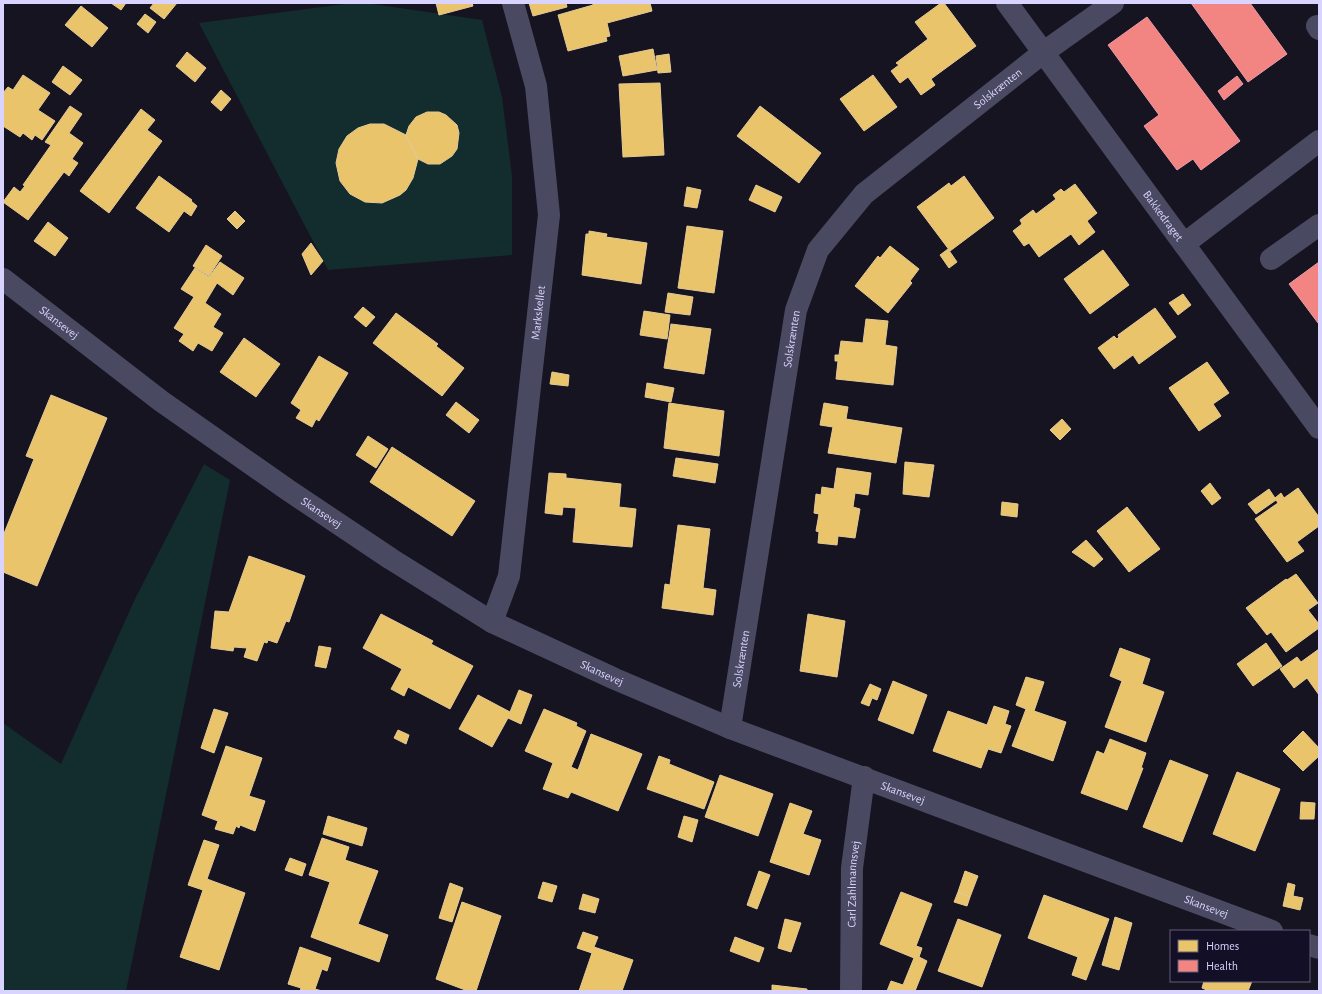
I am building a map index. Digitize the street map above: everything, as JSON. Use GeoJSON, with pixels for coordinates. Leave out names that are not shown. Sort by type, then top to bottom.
{"type":"FeatureCollection","features":[{"type":"Feature","properties":{"kind":"street","name":"Markskellet"},"geometry":{"type":"LineString","coordinates":[[492,622],[509,576],[549,215],[536,86],[513,3]]}},
{"type":"Feature","properties":{"kind":"street","name":"Bakkedraget"},"geometry":{"type":"LineString","coordinates":[[1008,3],[1319,428]]}},
{"type":"Feature","properties":{"kind":"street","name":"Solskrænten"},"geometry":{"type":"LineString","coordinates":[[730,728],[796,310],[818,250],[864,194],[1044,52],[1113,3]]}},
{"type":"Feature","properties":{"kind":"street"},"geometry":{"type":"LineString","coordinates":[[1184,244],[1319,141]]}},
{"type":"Feature","properties":{"kind":"street"},"geometry":{"type":"LineString","coordinates":[[1272,259],[1319,225]]}},
{"type":"Feature","properties":{"kind":"street","name":"Skansevej"},"geometry":{"type":"LineString","coordinates":[[3,279],[161,400],[281,485],[391,559],[492,622],[614,679],[730,728],[1269,930]]}},
{"type":"Feature","properties":{"kind":"street","name":"Carl Zahlmannsvej"},"geometry":{"type":"LineString","coordinates":[[851,991],[852,868],[864,777]]}},
{"type":"Feature","properties":{"kind":"green space"},"geometry":{"type":"Polygon","coordinates":[[[353,3],[366,3],[482,20],[502,97],[512,176],[512,255],[328,270],[199,23],[353,3]]]}},
{"type":"Feature","properties":{"kind":"green space"},"geometry":{"type":"Polygon","coordinates":[[[204,464],[230,480],[126,991],[3,991],[3,723],[61,764],[134,601],[204,464]]]}},
{"type":"Feature","properties":{"kind":"building: Homes"},"geometry":{"type":"Polygon","coordinates":[[[111,3],[126,3],[121,10],[111,3]]]}},
{"type":"Feature","properties":{"kind":"building: Homes"},"geometry":{"type":"Polygon","coordinates":[[[154,3],[177,3],[164,19],[150,8],[154,3]]]}},
{"type":"Feature","properties":{"kind":"building: Homes"},"geometry":{"type":"Polygon","coordinates":[[[436,3],[472,3],[473,6],[439,15],[436,3]]]}},
{"type":"Feature","properties":{"kind":"building: Homes"},"geometry":{"type":"Polygon","coordinates":[[[529,3],[566,3],[567,7],[533,16],[529,3]]]}},
{"type":"Feature","properties":{"kind":"building: Homes"},"geometry":{"type":"Polygon","coordinates":[[[593,3],[650,3],[652,11],[607,23],[610,36],[606,37],[607,41],[568,51],[558,15],[593,5],[593,3]]]}},
{"type":"Feature","properties":{"kind":"building: Homes"},"geometry":{"type":"Polygon","coordinates":[[[941,3],[944,3],[976,46],[931,79],[935,85],[921,95],[908,77],[900,83],[891,71],[899,65],[896,63],[928,39],[915,22],[941,3]]]}},
{"type":"Feature","properties":{"kind":"building: Homes"},"geometry":{"type":"Polygon","coordinates":[[[81,6],[108,28],[92,47],[65,25],[81,6]]]}},
{"type":"Feature","properties":{"kind":"building: Homes"},"geometry":{"type":"Polygon","coordinates":[[[145,14],[156,22],[148,33],[137,24],[145,14]]]}},
{"type":"Feature","properties":{"kind":"building: Homes"},"geometry":{"type":"Polygon","coordinates":[[[653,49],[657,70],[623,76],[619,56],[653,49]]]}},
{"type":"Feature","properties":{"kind":"building: Homes"},"geometry":{"type":"Polygon","coordinates":[[[187,52],[206,68],[195,82],[176,66],[187,52]]]}},
{"type":"Feature","properties":{"kind":"building: Homes"},"geometry":{"type":"Polygon","coordinates":[[[669,54],[671,72],[658,73],[656,56],[669,54]]]}},
{"type":"Feature","properties":{"kind":"building: Homes"},"geometry":{"type":"Polygon","coordinates":[[[63,66],[82,80],[70,95],[52,82],[63,66]]]}},
{"type":"Feature","properties":{"kind":"building: Homes"},"geometry":{"type":"Polygon","coordinates":[[[23,75],[50,93],[38,110],[55,121],[42,140],[35,135],[32,140],[23,133],[20,137],[3,126],[3,93],[8,87],[13,90],[23,75]]]}},
{"type":"Feature","properties":{"kind":"building: Homes"},"geometry":{"type":"Polygon","coordinates":[[[873,75],[897,107],[864,131],[840,99],[873,75]]]}},
{"type":"Feature","properties":{"kind":"building: Homes"},"geometry":{"type":"Polygon","coordinates":[[[660,83],[664,155],[623,157],[619,84],[660,83]]]}},
{"type":"Feature","properties":{"kind":"building: Homes"},"geometry":{"type":"Polygon","coordinates":[[[221,90],[231,99],[221,111],[211,102],[221,90]]]}},
{"type":"Feature","properties":{"kind":"building: Homes"},"geometry":{"type":"Polygon","coordinates":[[[70,106],[82,114],[69,133],[83,143],[72,159],[78,163],[69,176],[64,172],[28,220],[3,202],[14,187],[20,192],[25,186],[23,185],[51,145],[45,142],[70,106]]]}},
{"type":"Feature","properties":{"kind":"building: Homes"},"geometry":{"type":"Polygon","coordinates":[[[760,106],[821,153],[799,183],[737,136],[760,106]]]}},
{"type":"Feature","properties":{"kind":"building: Homes"},"geometry":{"type":"Polygon","coordinates":[[[141,109],[155,120],[147,130],[162,141],[109,213],[80,191],[141,109]]]}},
{"type":"Feature","properties":{"kind":"building: Homes"},"geometry":{"type":"Polygon","coordinates":[[[427,112],[439,112],[446,115],[457,125],[459,133],[457,149],[452,156],[440,164],[428,164],[418,159],[406,135],[409,126],[416,117],[427,112]]]}},
{"type":"Feature","properties":{"kind":"building: Homes"},"geometry":{"type":"Polygon","coordinates":[[[370,124],[384,124],[406,135],[418,159],[413,178],[406,190],[400,195],[382,203],[365,202],[350,194],[340,181],[336,163],[339,149],[347,136],[358,128],[370,124]]]}},
{"type":"Feature","properties":{"kind":"building: Homes"},"geometry":{"type":"Polygon","coordinates":[[[159,176],[192,200],[191,201],[197,206],[191,216],[184,211],[169,232],[136,208],[159,176]]]}},
{"type":"Feature","properties":{"kind":"building: Homes"},"geometry":{"type":"Polygon","coordinates":[[[964,176],[994,218],[950,251],[917,207],[949,183],[951,186],[964,176]]]}},
{"type":"Feature","properties":{"kind":"building: Homes"},"geometry":{"type":"Polygon","coordinates":[[[1075,184],[1097,213],[1087,221],[1095,232],[1079,245],[1071,234],[1039,257],[1029,243],[1024,246],[1013,231],[1022,224],[1020,220],[1033,210],[1036,214],[1056,199],[1053,195],[1061,189],[1064,192],[1075,184]]]}},
{"type":"Feature","properties":{"kind":"building: Homes"},"geometry":{"type":"Polygon","coordinates":[[[756,185],[782,197],[775,212],[749,200],[756,185]]]}},
{"type":"Feature","properties":{"kind":"building: Homes"},"geometry":{"type":"Polygon","coordinates":[[[687,187],[701,190],[697,208],[684,206],[687,187]]]}},
{"type":"Feature","properties":{"kind":"building: Homes"},"geometry":{"type":"Polygon","coordinates":[[[235,211],[245,221],[237,229],[227,219],[235,211]]]}},
{"type":"Feature","properties":{"kind":"building: Homes"},"geometry":{"type":"Polygon","coordinates":[[[48,222],[68,238],[55,256],[34,241],[48,222]]]}},
{"type":"Feature","properties":{"kind":"building: Homes"},"geometry":{"type":"Polygon","coordinates":[[[687,226],[723,231],[714,293],[678,288],[687,226]]]}},
{"type":"Feature","properties":{"kind":"building: Homes"},"geometry":{"type":"Polygon","coordinates":[[[589,231],[607,234],[606,237],[647,243],[641,284],[582,275],[586,234],[589,234],[589,231]]]}},
{"type":"Feature","properties":{"kind":"building: Homes"},"geometry":{"type":"Polygon","coordinates":[[[311,243],[323,261],[311,275],[302,254],[311,243]]]}},
{"type":"Feature","properties":{"kind":"building: Homes"},"geometry":{"type":"Polygon","coordinates":[[[206,245],[222,256],[209,276],[193,266],[206,245]]]}},
{"type":"Feature","properties":{"kind":"building: Homes"},"geometry":{"type":"Polygon","coordinates":[[[890,246],[919,269],[910,281],[912,283],[888,313],[855,286],[878,256],[880,258],[890,246]]]}},
{"type":"Feature","properties":{"kind":"building: Homes"},"geometry":{"type":"Polygon","coordinates":[[[948,249],[957,262],[949,268],[940,255],[948,249]]]}},
{"type":"Feature","properties":{"kind":"building: Homes"},"geometry":{"type":"Polygon","coordinates":[[[1103,250],[1129,285],[1090,314],[1064,279],[1103,250]]]}},
{"type":"Feature","properties":{"kind":"building: Homes"},"geometry":{"type":"Polygon","coordinates":[[[220,262],[244,278],[233,295],[217,283],[205,303],[221,314],[213,327],[223,333],[212,351],[198,343],[193,351],[179,341],[184,334],[174,328],[194,297],[181,289],[195,268],[209,277],[220,262]]]}},
{"type":"Feature","properties":{"kind":"building: Homes"},"geometry":{"type":"Polygon","coordinates":[[[668,293],[693,297],[690,315],[665,312],[668,293]]]}},
{"type":"Feature","properties":{"kind":"building: Homes"},"geometry":{"type":"Polygon","coordinates":[[[1183,294],[1191,305],[1178,315],[1169,303],[1183,294]]]}},
{"type":"Feature","properties":{"kind":"building: Homes"},"geometry":{"type":"Polygon","coordinates":[[[363,307],[375,317],[366,327],[354,317],[363,307]]]}},
{"type":"Feature","properties":{"kind":"building: Homes"},"geometry":{"type":"Polygon","coordinates":[[[1155,308],[1176,337],[1139,364],[1133,355],[1114,369],[1098,348],[1114,336],[1117,339],[1119,337],[1118,335],[1155,308]]]}},
{"type":"Feature","properties":{"kind":"building: Homes"},"geometry":{"type":"Polygon","coordinates":[[[644,311],[670,315],[667,339],[640,335],[644,311]]]}},
{"type":"Feature","properties":{"kind":"building: Homes"},"geometry":{"type":"Polygon","coordinates":[[[396,313],[438,344],[436,346],[464,368],[442,396],[373,343],[396,313]]]}},
{"type":"Feature","properties":{"kind":"building: Homes"},"geometry":{"type":"Polygon","coordinates":[[[866,319],[888,321],[885,345],[897,347],[893,385],[836,379],[838,361],[835,361],[835,355],[839,355],[841,341],[863,343],[866,319]]]}},
{"type":"Feature","properties":{"kind":"building: Homes"},"geometry":{"type":"Polygon","coordinates":[[[671,324],[711,329],[704,374],[664,368],[671,324]]]}},
{"type":"Feature","properties":{"kind":"building: Homes"},"geometry":{"type":"Polygon","coordinates":[[[244,338],[280,364],[256,397],[220,372],[244,338]]]}},
{"type":"Feature","properties":{"kind":"building: Homes"},"geometry":{"type":"Polygon","coordinates":[[[319,356],[348,373],[319,421],[316,419],[312,427],[296,418],[301,410],[291,403],[319,356]]]}},
{"type":"Feature","properties":{"kind":"building: Homes"},"geometry":{"type":"Polygon","coordinates":[[[1207,362],[1229,393],[1213,404],[1221,416],[1199,431],[1169,388],[1207,362]]]}},
{"type":"Feature","properties":{"kind":"building: Homes"},"geometry":{"type":"Polygon","coordinates":[[[552,372],[569,375],[568,386],[550,384],[552,372]]]}},
{"type":"Feature","properties":{"kind":"building: Homes"},"geometry":{"type":"Polygon","coordinates":[[[647,383],[674,388],[671,402],[645,397],[647,383]]]}},
{"type":"Feature","properties":{"kind":"building: Homes"},"geometry":{"type":"Polygon","coordinates":[[[51,395],[107,418],[37,586],[3,572],[3,536],[34,459],[26,456],[51,395]]]}},
{"type":"Feature","properties":{"kind":"building: Homes"},"geometry":{"type":"Polygon","coordinates":[[[456,402],[479,420],[469,433],[446,415],[456,402]]]}},
{"type":"Feature","properties":{"kind":"building: Homes"},"geometry":{"type":"Polygon","coordinates":[[[669,403],[724,411],[719,456],[664,448],[669,403]]]}},
{"type":"Feature","properties":{"kind":"building: Homes"},"geometry":{"type":"Polygon","coordinates":[[[824,403],[848,407],[846,419],[902,428],[896,463],[828,453],[833,427],[820,425],[824,403]]]}},
{"type":"Feature","properties":{"kind":"building: Homes"},"geometry":{"type":"Polygon","coordinates":[[[1062,419],[1071,429],[1060,440],[1050,430],[1062,419]]]}},
{"type":"Feature","properties":{"kind":"building: Homes"},"geometry":{"type":"Polygon","coordinates":[[[368,436],[388,449],[376,468],[356,455],[368,436]]]}},
{"type":"Feature","properties":{"kind":"building: Homes"},"geometry":{"type":"Polygon","coordinates":[[[392,447],[475,501],[452,536],[370,482],[392,447]]]}},
{"type":"Feature","properties":{"kind":"building: Homes"},"geometry":{"type":"Polygon","coordinates":[[[676,458],[718,464],[715,483],[673,476],[676,458]]]}},
{"type":"Feature","properties":{"kind":"building: Homes"},"geometry":{"type":"Polygon","coordinates":[[[905,462],[934,465],[929,497],[903,494],[905,462]]]}},
{"type":"Feature","properties":{"kind":"building: Homes"},"geometry":{"type":"Polygon","coordinates":[[[837,468],[871,473],[868,495],[855,493],[853,507],[860,509],[855,538],[838,536],[837,545],[818,543],[819,532],[816,531],[819,514],[814,513],[816,494],[821,495],[822,487],[834,489],[837,468]]]}},
{"type":"Feature","properties":{"kind":"building: Homes"},"geometry":{"type":"Polygon","coordinates":[[[549,473],[566,474],[566,478],[621,484],[619,507],[636,509],[632,547],[573,542],[576,508],[563,507],[562,515],[545,513],[549,473]]]}},
{"type":"Feature","properties":{"kind":"building: Homes"},"geometry":{"type":"Polygon","coordinates":[[[1210,483],[1221,498],[1212,505],[1201,491],[1210,483]]]}},
{"type":"Feature","properties":{"kind":"building: Homes"},"geometry":{"type":"Polygon","coordinates":[[[1298,488],[1319,517],[1319,526],[1297,542],[1304,551],[1287,562],[1255,519],[1278,503],[1276,500],[1256,514],[1248,504],[1269,489],[1275,498],[1281,493],[1284,498],[1298,488]]]}},
{"type":"Feature","properties":{"kind":"building: Homes"},"geometry":{"type":"Polygon","coordinates":[[[1002,502],[1018,504],[1017,517],[1001,515],[1002,502]]]}},
{"type":"Feature","properties":{"kind":"building: Homes"},"geometry":{"type":"Polygon","coordinates":[[[1127,507],[1160,549],[1129,572],[1097,531],[1127,507]]]}},
{"type":"Feature","properties":{"kind":"building: Homes"},"geometry":{"type":"Polygon","coordinates":[[[678,525],[710,529],[703,588],[716,590],[713,615],[662,608],[665,584],[670,585],[678,525]]]}},
{"type":"Feature","properties":{"kind":"building: Homes"},"geometry":{"type":"Polygon","coordinates":[[[1086,540],[1103,559],[1094,567],[1072,552],[1086,540]]]}},
{"type":"Feature","properties":{"kind":"building: Homes"},"geometry":{"type":"Polygon","coordinates":[[[249,556],[305,576],[289,622],[286,621],[277,643],[268,640],[267,643],[264,642],[257,661],[244,657],[247,648],[234,647],[233,651],[211,648],[215,611],[229,612],[249,556]]]}},
{"type":"Feature","properties":{"kind":"building: Homes"},"geometry":{"type":"Polygon","coordinates":[[[1296,574],[1318,603],[1308,610],[1319,624],[1319,628],[1286,652],[1271,632],[1267,635],[1246,608],[1286,579],[1287,580],[1296,574]]]}},
{"type":"Feature","properties":{"kind":"building: Homes"},"geometry":{"type":"Polygon","coordinates":[[[381,614],[433,641],[431,644],[473,666],[450,709],[408,687],[404,696],[391,689],[402,669],[363,648],[381,614]]]}},
{"type":"Feature","properties":{"kind":"building: Homes"},"geometry":{"type":"Polygon","coordinates":[[[808,614],[845,621],[837,677],[800,671],[808,614]]]}},
{"type":"Feature","properties":{"kind":"building: Homes"},"geometry":{"type":"Polygon","coordinates":[[[1266,643],[1282,666],[1253,686],[1237,664],[1266,643]]]}},
{"type":"Feature","properties":{"kind":"building: Homes"},"geometry":{"type":"Polygon","coordinates":[[[319,646],[331,648],[326,668],[315,666],[319,646]]]}},
{"type":"Feature","properties":{"kind":"building: Homes"},"geometry":{"type":"Polygon","coordinates":[[[1120,648],[1150,659],[1142,684],[1164,692],[1146,742],[1105,727],[1122,681],[1110,676],[1120,648]]]}},
{"type":"Feature","properties":{"kind":"building: Homes"},"geometry":{"type":"Polygon","coordinates":[[[1319,649],[1319,695],[1307,678],[1294,688],[1280,669],[1297,657],[1301,662],[1319,649]]]}},
{"type":"Feature","properties":{"kind":"building: Homes"},"geometry":{"type":"Polygon","coordinates":[[[1026,677],[1044,682],[1034,711],[1066,722],[1053,761],[1012,746],[1026,709],[1016,705],[1026,677]]]}},
{"type":"Feature","properties":{"kind":"building: Homes"},"geometry":{"type":"Polygon","coordinates":[[[893,681],[927,695],[913,734],[878,720],[893,681]]]}},
{"type":"Feature","properties":{"kind":"building: Homes"},"geometry":{"type":"Polygon","coordinates":[[[870,684],[881,689],[877,700],[872,698],[869,706],[861,703],[870,684]]]}},
{"type":"Feature","properties":{"kind":"building: Homes"},"geometry":{"type":"Polygon","coordinates":[[[519,690],[532,695],[521,724],[508,718],[492,747],[459,729],[478,695],[510,712],[519,690]]]}},
{"type":"Feature","properties":{"kind":"building: Homes"},"geometry":{"type":"Polygon","coordinates":[[[994,706],[1009,711],[1005,724],[1011,726],[1001,753],[988,749],[981,768],[933,751],[948,711],[987,725],[994,706]]]}},
{"type":"Feature","properties":{"kind":"building: Homes"},"geometry":{"type":"Polygon","coordinates":[[[214,709],[228,713],[214,753],[201,748],[214,709]]]}},
{"type":"Feature","properties":{"kind":"building: Homes"},"geometry":{"type":"Polygon","coordinates":[[[544,709],[577,723],[576,726],[586,731],[571,767],[578,770],[591,734],[642,754],[618,811],[571,792],[568,798],[543,789],[553,763],[525,751],[544,709]]]}},
{"type":"Feature","properties":{"kind":"building: Homes"},"geometry":{"type":"Polygon","coordinates":[[[398,730],[409,735],[406,744],[394,738],[398,730]]]}},
{"type":"Feature","properties":{"kind":"building: Homes"},"geometry":{"type":"Polygon","coordinates":[[[1303,731],[1319,748],[1319,756],[1303,771],[1283,751],[1303,731]]]}},
{"type":"Feature","properties":{"kind":"building: Homes"},"geometry":{"type":"Polygon","coordinates":[[[1110,739],[1146,753],[1141,768],[1143,768],[1127,810],[1081,793],[1097,751],[1104,754],[1110,739]]]}},
{"type":"Feature","properties":{"kind":"building: Homes"},"geometry":{"type":"Polygon","coordinates":[[[226,746],[262,758],[249,796],[265,801],[255,831],[240,825],[239,828],[236,826],[233,834],[215,829],[218,821],[202,815],[226,746]]]}},
{"type":"Feature","properties":{"kind":"building: Homes"},"geometry":{"type":"Polygon","coordinates":[[[659,756],[670,760],[669,764],[714,782],[704,809],[647,789],[659,756]]]}},
{"type":"Feature","properties":{"kind":"building: Homes"},"geometry":{"type":"Polygon","coordinates":[[[1170,760],[1208,775],[1182,842],[1143,827],[1170,760]]]}},
{"type":"Feature","properties":{"kind":"building: Homes"},"geometry":{"type":"Polygon","coordinates":[[[1237,772],[1280,789],[1255,851],[1213,834],[1237,772]]]}},
{"type":"Feature","properties":{"kind":"building: Homes"},"geometry":{"type":"Polygon","coordinates":[[[720,775],[773,794],[758,836],[705,817],[720,775]]]}},
{"type":"Feature","properties":{"kind":"building: Homes"},"geometry":{"type":"Polygon","coordinates":[[[1301,802],[1315,803],[1314,819],[1300,819],[1301,802]]]}},
{"type":"Feature","properties":{"kind":"building: Homes"},"geometry":{"type":"Polygon","coordinates":[[[790,803],[812,811],[803,834],[821,840],[809,875],[770,862],[790,803]]]}},
{"type":"Feature","properties":{"kind":"building: Homes"},"geometry":{"type":"Polygon","coordinates":[[[328,816],[367,828],[362,846],[323,834],[328,816]]]}},
{"type":"Feature","properties":{"kind":"building: Homes"},"geometry":{"type":"Polygon","coordinates":[[[684,816],[698,820],[692,842],[678,837],[684,816]]]}},
{"type":"Feature","properties":{"kind":"building: Homes"},"geometry":{"type":"Polygon","coordinates":[[[322,838],[349,847],[345,860],[378,871],[358,924],[388,935],[379,962],[311,937],[330,882],[309,875],[322,838]]]}},
{"type":"Feature","properties":{"kind":"building: Homes"},"geometry":{"type":"Polygon","coordinates":[[[204,840],[219,845],[207,879],[245,893],[219,970],[180,957],[203,890],[188,885],[204,840]]]}},
{"type":"Feature","properties":{"kind":"building: Homes"},"geometry":{"type":"Polygon","coordinates":[[[290,858],[306,864],[302,876],[285,870],[290,858]]]}},
{"type":"Feature","properties":{"kind":"building: Homes"},"geometry":{"type":"Polygon","coordinates":[[[759,871],[770,875],[757,909],[747,905],[759,871]]]}},
{"type":"Feature","properties":{"kind":"building: Homes"},"geometry":{"type":"Polygon","coordinates":[[[965,871],[978,876],[970,897],[958,892],[965,871]]]}},
{"type":"Feature","properties":{"kind":"building: Homes"},"geometry":{"type":"Polygon","coordinates":[[[543,882],[557,886],[552,902],[538,898],[543,882]]]}},
{"type":"Feature","properties":{"kind":"building: Homes"},"geometry":{"type":"Polygon","coordinates":[[[450,883],[463,888],[452,922],[439,918],[450,883]]]}},
{"type":"Feature","properties":{"kind":"building: Homes"},"geometry":{"type":"Polygon","coordinates":[[[1288,883],[1295,885],[1293,896],[1303,898],[1300,910],[1283,906],[1288,883]]]}},
{"type":"Feature","properties":{"kind":"building: Homes"},"geometry":{"type":"Polygon","coordinates":[[[901,892],[932,904],[916,946],[922,948],[919,957],[927,961],[915,991],[887,991],[891,981],[903,985],[914,958],[880,944],[901,892]]]}},
{"type":"Feature","properties":{"kind":"building: Homes"},"geometry":{"type":"Polygon","coordinates":[[[958,892],[970,897],[967,906],[954,902],[958,892]]]}},
{"type":"Feature","properties":{"kind":"building: Homes"},"geometry":{"type":"Polygon","coordinates":[[[583,894],[599,899],[595,913],[579,909],[583,894]]]}},
{"type":"Feature","properties":{"kind":"building: Homes"},"geometry":{"type":"Polygon","coordinates":[[[1044,895],[1109,919],[1086,980],[1072,975],[1078,957],[1028,938],[1044,895]]]}},
{"type":"Feature","properties":{"kind":"building: Homes"},"geometry":{"type":"Polygon","coordinates":[[[462,902],[501,916],[476,991],[468,991],[436,979],[462,902]]]}},
{"type":"Feature","properties":{"kind":"building: Homes"},"geometry":{"type":"Polygon","coordinates":[[[1115,917],[1132,923],[1119,970],[1102,965],[1115,917]]]}},
{"type":"Feature","properties":{"kind":"building: Homes"},"geometry":{"type":"Polygon","coordinates":[[[785,919],[801,923],[791,952],[778,948],[785,919]]]}},
{"type":"Feature","properties":{"kind":"building: Homes"},"geometry":{"type":"Polygon","coordinates":[[[958,919],[1001,935],[982,987],[938,971],[958,919]]]}},
{"type":"Feature","properties":{"kind":"building: Homes"},"geometry":{"type":"Polygon","coordinates":[[[583,932],[598,937],[594,947],[633,960],[622,991],[579,991],[592,953],[577,948],[583,932]]]}},
{"type":"Feature","properties":{"kind":"building: Homes"},"geometry":{"type":"Polygon","coordinates":[[[735,937],[764,948],[759,962],[730,951],[735,937]]]}},
{"type":"Feature","properties":{"kind":"building: Homes"},"geometry":{"type":"Polygon","coordinates":[[[300,947],[331,958],[327,971],[322,969],[315,989],[322,991],[300,991],[301,988],[288,984],[300,947]]]}},
{"type":"Feature","properties":{"kind":"building: Homes"},"geometry":{"type":"Polygon","coordinates":[[[1204,982],[1252,982],[1248,991],[1209,991],[1202,988],[1204,982]]]}},
{"type":"Feature","properties":{"kind":"building: Homes"},"geometry":{"type":"Polygon","coordinates":[[[772,985],[807,989],[807,991],[772,991],[772,985]]]}},
{"type":"Feature","properties":{"kind":"building: Health"},"geometry":{"type":"Polygon","coordinates":[[[1191,3],[1250,3],[1287,54],[1248,82],[1191,3]]]}},
{"type":"Feature","properties":{"kind":"building: Health"},"geometry":{"type":"Polygon","coordinates":[[[1147,17],[1240,141],[1201,170],[1193,159],[1177,170],[1144,126],[1159,115],[1108,45],[1147,17]]]}},
{"type":"Feature","properties":{"kind":"building: Health"},"geometry":{"type":"Polygon","coordinates":[[[1237,76],[1243,84],[1224,100],[1218,91],[1237,76]]]}},
{"type":"Feature","properties":{"kind":"building: Health"},"geometry":{"type":"Polygon","coordinates":[[[1319,262],[1319,323],[1318,323],[1289,284],[1319,262]]]}}]}
